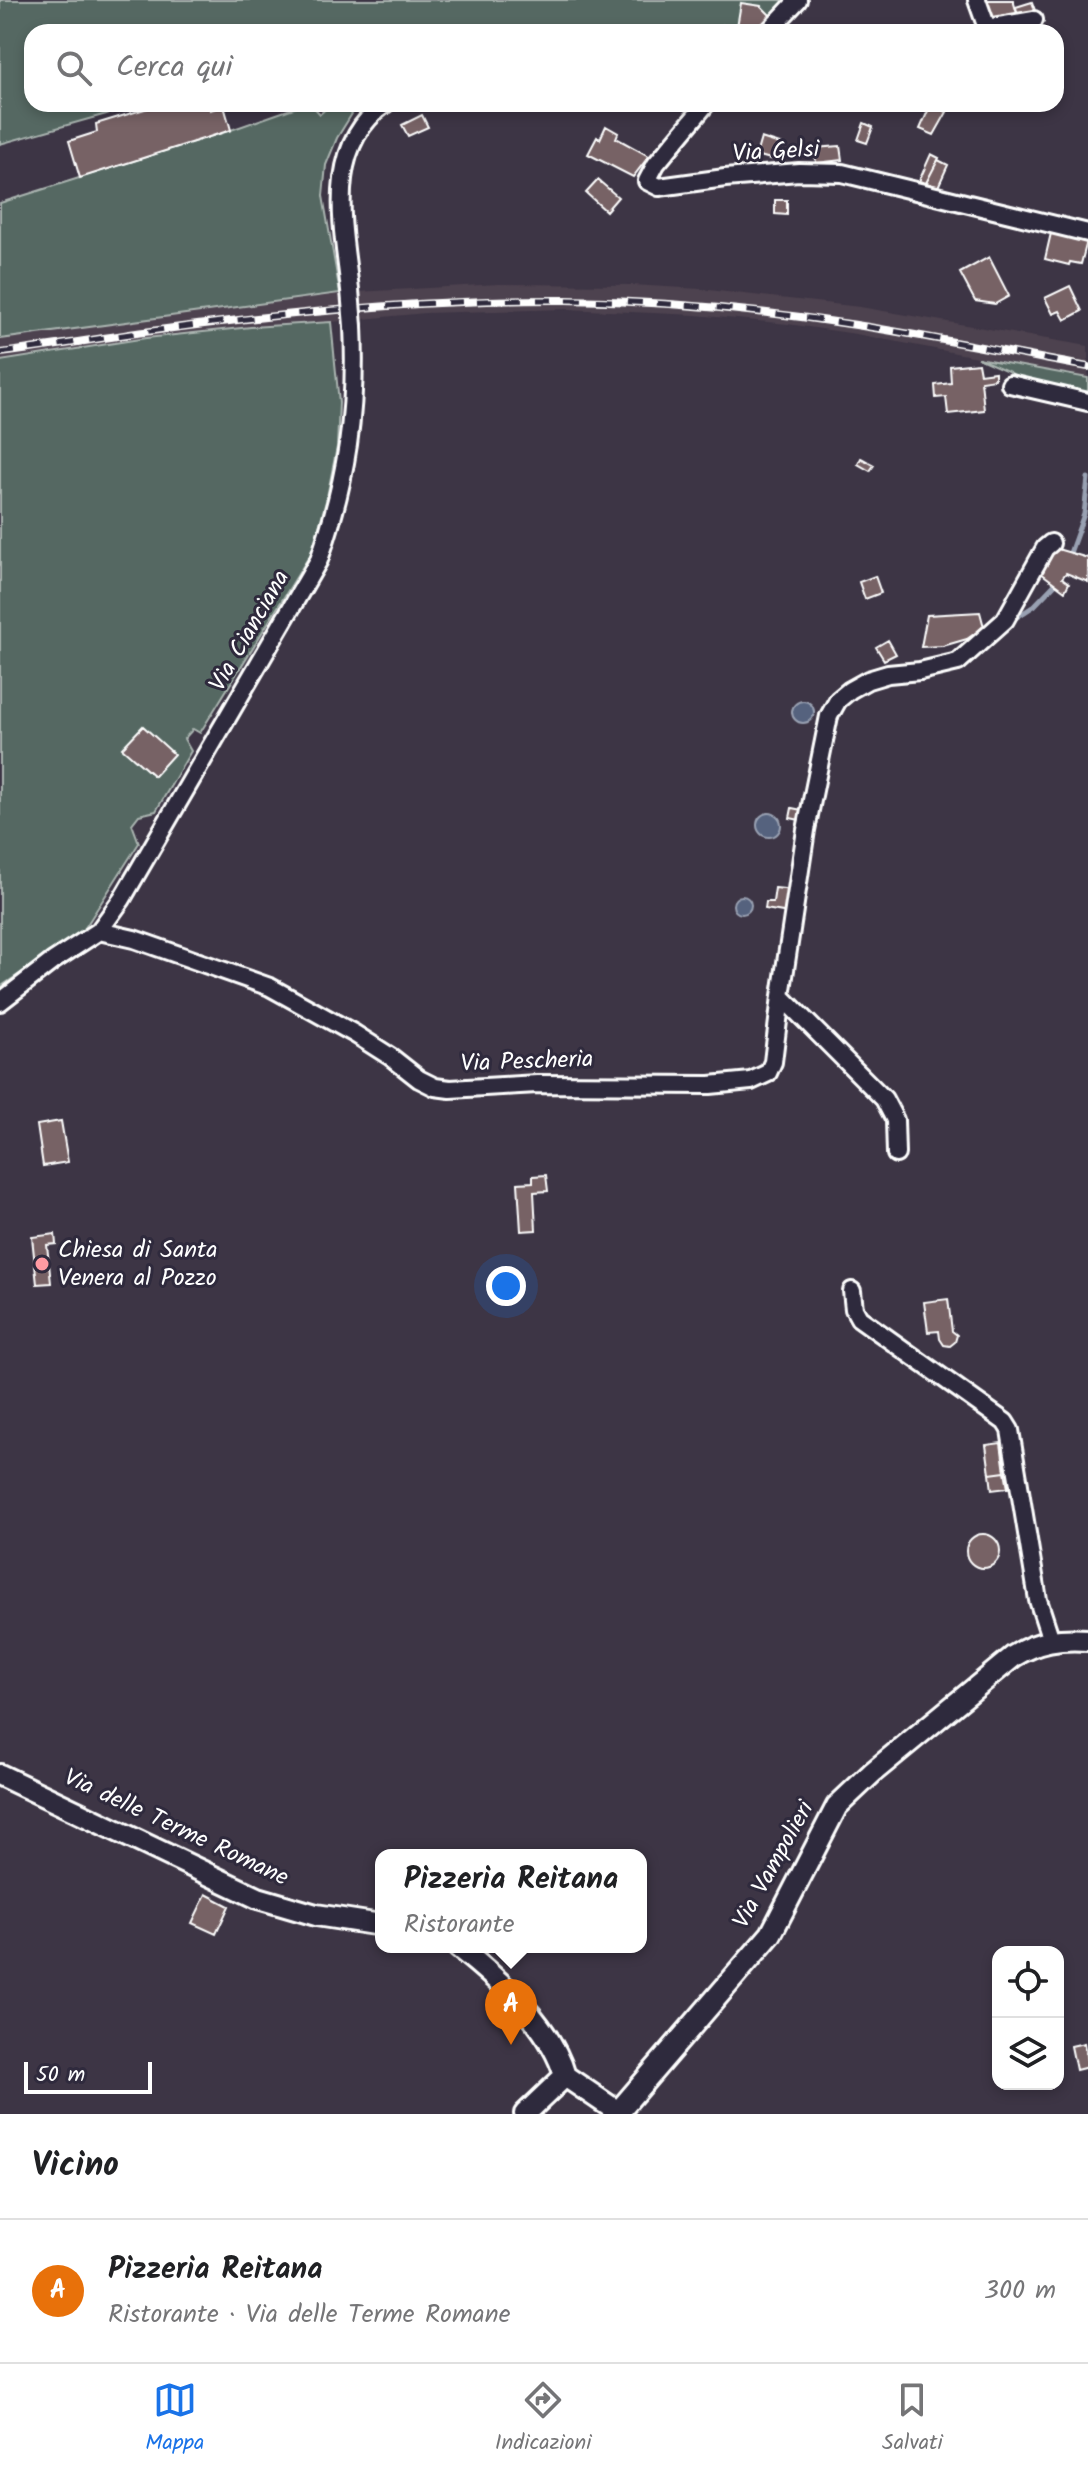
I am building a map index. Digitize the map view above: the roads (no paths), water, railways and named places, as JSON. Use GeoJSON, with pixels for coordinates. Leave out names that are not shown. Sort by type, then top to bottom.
{"type":"FeatureCollection","features":[{"type":"Feature","properties":{"kind":"street"},"geometry":{"type":"LineString","coordinates":[[776,24],[798,0]]}},
{"type":"Feature","properties":{"kind":"street"},"geometry":{"type":"LineString","coordinates":[[977,0],[986,24]]}},
{"type":"Feature","properties":{"kind":"street"},"geometry":{"type":"LineString","coordinates":[[1010,24],[1034,20]]}},
{"type":"Feature","properties":{"kind":"street","name":"Via Cianciana"},"geometry":{"type":"LineString","coordinates":[[99,931],[122,899],[319,560],[334,517],[353,413],[353,326],[340,197],[342,172],[352,145],[374,112]]}},
{"type":"Feature","properties":{"kind":"street","name":"Via Gelsi"},"geometry":{"type":"LineString","coordinates":[[699,112],[656,164],[647,181],[659,187],[799,172],[842,173],[1088,233]]}},
{"type":"Feature","properties":{"kind":"street"},"geometry":{"type":"LineString","coordinates":[[1010,384],[1088,402]]}},
{"type":"Feature","properties":{"kind":"street","name":"Via Pescheria"},"geometry":{"type":"LineString","coordinates":[[99,931],[134,939],[270,987],[367,1042],[435,1087],[710,1085],[751,1081],[768,1073],[773,1062],[809,816],[829,716],[838,700],[868,680],[958,662],[1005,620],[1045,548],[1051,543]]}},
{"type":"Feature","properties":{"kind":"street"},"geometry":{"type":"LineString","coordinates":[[0,1002],[53,961],[99,931]]}},
{"type":"Feature","properties":{"kind":"street"},"geometry":{"type":"LineString","coordinates":[[781,996],[884,1099],[895,1120],[896,1154]]}},
{"type":"Feature","properties":{"kind":"street"},"geometry":{"type":"LineString","coordinates":[[852,1291],[854,1309],[859,1318],[1005,1422],[1010,1430],[1038,1600],[1051,1640]]}},
{"type":"Feature","properties":{"kind":"street","name":"Via Vampolieri"},"geometry":{"type":"LineString","coordinates":[[619,2113],[771,1934],[837,1806],[873,1772],[1014,1656],[1031,1646],[1051,1640],[1088,1640]]}},
{"type":"Feature","properties":{"kind":"street","name":"Via delle Terme Romane"},"geometry":{"type":"LineString","coordinates":[[0,1775],[258,1898],[316,1915],[375,1924]]}},
{"type":"Feature","properties":{"kind":"street"},"geometry":{"type":"LineString","coordinates":[[465,1953],[494,1976],[534,2021],[561,2063],[565,2076],[619,2113]]}},
{"type":"Feature","properties":{"kind":"street"},"geometry":{"type":"LineString","coordinates":[[525,2114],[565,2076]]}},
{"type":"Feature","properties":{"kind":"water"},"geometry":{"type":"Polygon","coordinates":[[[803,701],[811,704],[814,712],[811,720],[803,723],[795,720],[792,712],[795,704],[803,701]]]}},
{"type":"Feature","properties":{"kind":"water"},"geometry":{"type":"Polygon","coordinates":[[[769,813],[778,816],[781,825],[778,834],[769,837],[760,834],[757,825],[760,816],[769,813]]]}},
{"type":"Feature","properties":{"kind":"water"},"geometry":{"type":"Polygon","coordinates":[[[738,896],[746,896],[751,905],[749,912],[738,914],[733,909],[733,901],[738,896]]]}},
{"type":"Feature","properties":{"kind":"waterway"},"geometry":{"type":"LineString","coordinates":[[1070,553],[1084,514],[1088,478]]}},
{"type":"Feature","properties":{"kind":"waterway"},"geometry":{"type":"LineString","coordinates":[[1011,621],[1034,606],[1056,583]]}},
{"type":"Feature","properties":{"kind":"railway"},"geometry":{"type":"LineString","coordinates":[[0,353],[301,313],[461,302],[566,300],[675,304],[784,315],[1088,367]]}},
{"type":"Feature","properties":{"kind":"place","name":"Chiesa di Santa Venera al Pozzo"},"geometry":{"type":"Point","coordinates":[42,1264]}},
{"type":"Feature","properties":{"kind":"place","name":"Pizzeria Reitana"},"geometry":{"type":"Point","coordinates":[511,2045]}}]}
